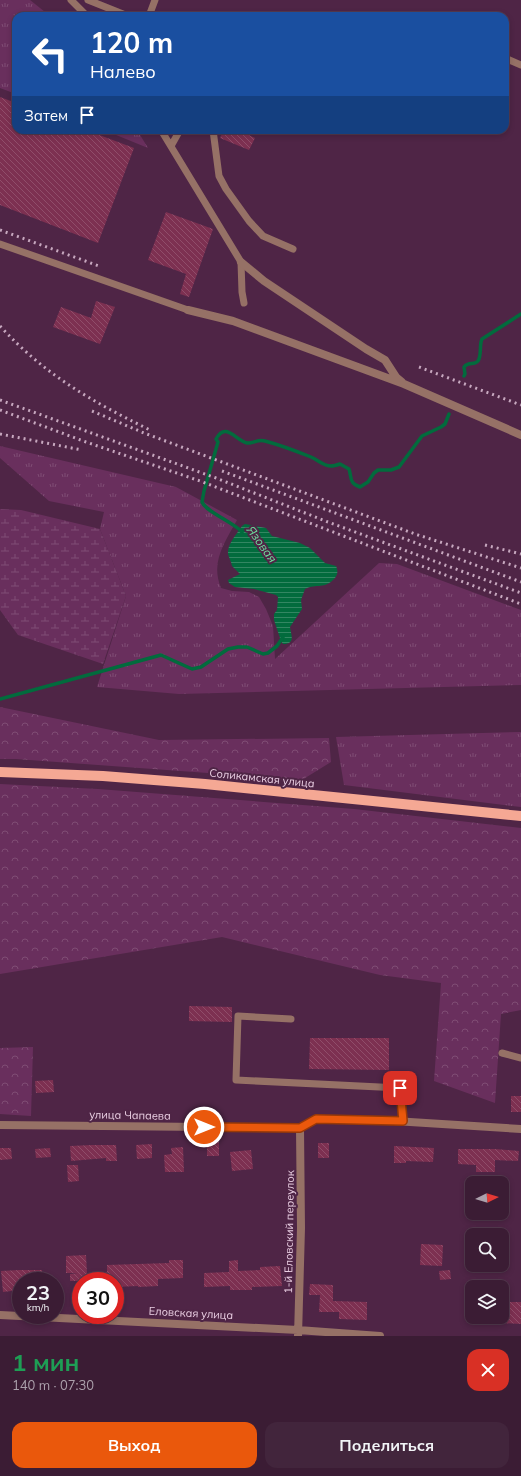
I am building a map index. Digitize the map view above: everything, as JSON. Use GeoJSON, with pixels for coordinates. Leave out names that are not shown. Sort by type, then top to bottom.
{"type":"FeatureCollection","features":[{"type":"Feature","properties":{"kind":"main road","name":"Соликамская улица"},"geometry":{"type":"LineString","coordinates":[[0,772],[103,776],[205,784],[521,816]]}},
{"type":"Feature","properties":{"kind":"street"},"geometry":{"type":"LineString","coordinates":[[241,262],[264,281],[385,360],[396,377],[404,384]]}},
{"type":"Feature","properties":{"kind":"street"},"geometry":{"type":"LineString","coordinates":[[188,310],[233,321],[404,384],[521,435]]}},
{"type":"Feature","properties":{"kind":"street","name":"улица Чапаева"},"geometry":{"type":"LineString","coordinates":[[0,1125],[300,1128],[316,1119],[403,1121],[521,1129]]}},
{"type":"Feature","properties":{"kind":"street","name":"1-й Еловский переулок"},"geometry":{"type":"LineString","coordinates":[[298,1333],[301,1228],[300,1128]]}},
{"type":"Feature","properties":{"kind":"street","name":"Еловская улица"},"geometry":{"type":"LineString","coordinates":[[0,1315],[298,1333],[380,1336]]}},
{"type":"Feature","properties":{"kind":"lane"},"geometry":{"type":"LineString","coordinates":[[71,0],[82,12]]}},
{"type":"Feature","properties":{"kind":"lane"},"geometry":{"type":"LineString","coordinates":[[88,0],[118,12]]}},
{"type":"Feature","properties":{"kind":"lane"},"geometry":{"type":"LineString","coordinates":[[150,12],[155,0]]}},
{"type":"Feature","properties":{"kind":"lane"},"geometry":{"type":"LineString","coordinates":[[509,60],[521,65]]}},
{"type":"Feature","properties":{"kind":"lane"},"geometry":{"type":"LineString","coordinates":[[164,134],[241,262],[244,303]]}},
{"type":"Feature","properties":{"kind":"lane"},"geometry":{"type":"LineString","coordinates":[[171,146],[178,134]]}},
{"type":"Feature","properties":{"kind":"lane"},"geometry":{"type":"LineString","coordinates":[[214,134],[219,176],[226,189],[249,221],[263,236],[293,249]]}},
{"type":"Feature","properties":{"kind":"lane"},"geometry":{"type":"LineString","coordinates":[[0,244],[188,310]]}},
{"type":"Feature","properties":{"kind":"lane"},"geometry":{"type":"LineString","coordinates":[[291,1019],[238,1016],[236,1080],[400,1088],[403,1121]]}},
{"type":"Feature","properties":{"kind":"lane"},"geometry":{"type":"LineString","coordinates":[[502,1053],[521,1058]]}},
{"type":"Feature","properties":{"kind":"green space"},"geometry":{"type":"Polygon","coordinates":[[[0,0],[30,0],[45,12],[12,12],[12,92],[0,88],[0,0]]]}},
{"type":"Feature","properties":{"kind":"green space"},"geometry":{"type":"Polygon","coordinates":[[[114,134],[139,134],[148,148],[114,134]]]}},
{"type":"Feature","properties":{"kind":"green space"},"geometry":{"type":"Polygon","coordinates":[[[0,446],[176,487],[237,520],[220,552],[217,570],[218,579],[221,588],[232,591],[249,592],[259,597],[273,626],[275,659],[379,563],[397,564],[521,610],[521,685],[179,694],[97,687],[126,596],[100,529],[104,512],[49,501],[0,458],[0,446]]]}},
{"type":"Feature","properties":{"kind":"green space"},"geometry":{"type":"Polygon","coordinates":[[[0,509],[21,510],[100,529],[126,596],[103,664],[18,635],[0,610],[0,509]]]}},
{"type":"Feature","properties":{"kind":"green space"},"geometry":{"type":"Polygon","coordinates":[[[0,707],[159,740],[329,738],[331,762],[297,783],[262,777],[0,759],[0,707]]]}},
{"type":"Feature","properties":{"kind":"green space"},"geometry":{"type":"Polygon","coordinates":[[[521,732],[521,807],[344,785],[336,737],[521,732]]]}},
{"type":"Feature","properties":{"kind":"green space"},"geometry":{"type":"Polygon","coordinates":[[[0,784],[98,789],[354,809],[521,828],[521,1010],[501,1014],[495,1103],[434,1081],[441,983],[380,975],[222,937],[0,974],[0,784]]]}},
{"type":"Feature","properties":{"kind":"green space"},"geometry":{"type":"Polygon","coordinates":[[[33,1047],[31,1116],[0,1114],[0,1048],[33,1047]]]}},
{"type":"Feature","properties":{"kind":"water"},"geometry":{"type":"Polygon","coordinates":[[[245,524],[266,528],[272,536],[300,543],[310,548],[325,563],[336,566],[337,568],[337,575],[331,582],[305,589],[301,600],[302,609],[290,627],[292,638],[287,644],[283,644],[281,641],[274,620],[274,614],[277,610],[278,597],[276,595],[254,589],[235,587],[229,583],[228,580],[240,574],[232,566],[228,550],[235,536],[245,524]]]}},
{"type":"Feature","properties":{"kind":"building"},"geometry":{"type":"Polygon","coordinates":[[[0,97],[12,102],[12,134],[97,134],[134,148],[98,243],[0,205],[0,97]]]}},
{"type":"Feature","properties":{"kind":"building"},"geometry":{"type":"Polygon","coordinates":[[[222,134],[246,134],[255,138],[249,150],[220,138],[222,134]]]}},
{"type":"Feature","properties":{"kind":"building"},"geometry":{"type":"Polygon","coordinates":[[[166,212],[213,229],[189,297],[180,294],[186,274],[148,260],[166,212]]]}},
{"type":"Feature","properties":{"kind":"building"},"geometry":{"type":"Polygon","coordinates":[[[96,301],[115,307],[100,344],[53,327],[61,307],[91,318],[96,301]]]}},
{"type":"Feature","properties":{"kind":"building"},"geometry":{"type":"Polygon","coordinates":[[[189,1006],[232,1007],[232,1022],[189,1021],[189,1006]]]}},
{"type":"Feature","properties":{"kind":"building"},"geometry":{"type":"Polygon","coordinates":[[[310,1038],[389,1038],[389,1070],[309,1069],[310,1038]]]}},
{"type":"Feature","properties":{"kind":"building"},"geometry":{"type":"Polygon","coordinates":[[[53,1080],[54,1092],[36,1093],[35,1081],[53,1080]]]}},
{"type":"Feature","properties":{"kind":"building"},"geometry":{"type":"Polygon","coordinates":[[[511,1096],[521,1096],[521,1112],[511,1112],[511,1096]]]}},
{"type":"Feature","properties":{"kind":"building"},"geometry":{"type":"Polygon","coordinates":[[[207,1142],[219,1142],[219,1156],[207,1156],[207,1142]]]}},
{"type":"Feature","properties":{"kind":"building"},"geometry":{"type":"Polygon","coordinates":[[[318,1143],[329,1143],[329,1158],[318,1158],[318,1143]]]}},
{"type":"Feature","properties":{"kind":"building"},"geometry":{"type":"Polygon","coordinates":[[[152,1144],[152,1158],[137,1159],[136,1145],[152,1144]]]}},
{"type":"Feature","properties":{"kind":"building"},"geometry":{"type":"Polygon","coordinates":[[[116,1145],[117,1161],[106,1161],[106,1158],[71,1161],[70,1146],[116,1145]]]}},
{"type":"Feature","properties":{"kind":"building"},"geometry":{"type":"Polygon","coordinates":[[[394,1146],[434,1148],[433,1162],[406,1161],[406,1163],[394,1163],[394,1146]]]}},
{"type":"Feature","properties":{"kind":"building"},"geometry":{"type":"Polygon","coordinates":[[[183,1147],[184,1172],[165,1172],[164,1155],[172,1154],[171,1148],[183,1147]]]}},
{"type":"Feature","properties":{"kind":"building"},"geometry":{"type":"Polygon","coordinates":[[[0,1148],[11,1148],[12,1159],[0,1160],[0,1148]]]}},
{"type":"Feature","properties":{"kind":"building"},"geometry":{"type":"Polygon","coordinates":[[[50,1148],[51,1157],[36,1158],[35,1149],[50,1148]]]}},
{"type":"Feature","properties":{"kind":"building"},"geometry":{"type":"Polygon","coordinates":[[[458,1149],[495,1149],[519,1151],[518,1161],[495,1160],[495,1172],[476,1172],[476,1165],[458,1164],[458,1149]]]}},
{"type":"Feature","properties":{"kind":"building"},"geometry":{"type":"Polygon","coordinates":[[[251,1150],[253,1169],[232,1171],[230,1152],[251,1150]]]}},
{"type":"Feature","properties":{"kind":"building"},"geometry":{"type":"Polygon","coordinates":[[[67,1165],[78,1165],[79,1181],[68,1182],[67,1165]]]}},
{"type":"Feature","properties":{"kind":"building"},"geometry":{"type":"Polygon","coordinates":[[[421,1244],[443,1245],[442,1266],[420,1265],[421,1244]]]}},
{"type":"Feature","properties":{"kind":"building"},"geometry":{"type":"Polygon","coordinates":[[[86,1255],[87,1272],[66,1273],[66,1256],[86,1255]]]}},
{"type":"Feature","properties":{"kind":"building"},"geometry":{"type":"Polygon","coordinates":[[[169,1260],[183,1260],[183,1278],[158,1279],[158,1286],[124,1287],[124,1272],[107,1272],[107,1265],[169,1263],[169,1260]]]}},
{"type":"Feature","properties":{"kind":"building"},"geometry":{"type":"Polygon","coordinates":[[[238,1260],[238,1271],[260,1270],[260,1267],[280,1266],[282,1286],[252,1287],[252,1290],[230,1290],[230,1286],[204,1287],[204,1273],[229,1272],[229,1261],[238,1260]]]}},
{"type":"Feature","properties":{"kind":"building"},"geometry":{"type":"Polygon","coordinates":[[[42,1270],[42,1272],[12,1272],[12,1291],[3,1292],[1,1271],[42,1270]]]}},
{"type":"Feature","properties":{"kind":"building"},"geometry":{"type":"Polygon","coordinates":[[[450,1270],[451,1279],[440,1280],[439,1271],[450,1270]]]}},
{"type":"Feature","properties":{"kind":"building"},"geometry":{"type":"Polygon","coordinates":[[[70,1274],[72,1274],[72,1281],[70,1281],[70,1274]]]}},
{"type":"Feature","properties":{"kind":"building"},"geometry":{"type":"Polygon","coordinates":[[[310,1284],[333,1285],[333,1301],[367,1302],[367,1320],[339,1319],[339,1312],[319,1312],[320,1295],[309,1295],[310,1284]]]}},
{"type":"Feature","properties":{"kind":"building"},"geometry":{"type":"Polygon","coordinates":[[[509,1302],[521,1302],[521,1324],[509,1323],[509,1302]]]}},
{"type":"Feature","properties":{"kind":"waterway","name":"Язовая"},"geometry":{"type":"LineString","coordinates":[[464,376],[464,367],[468,364],[475,363],[479,359],[482,339],[521,314]]}},
{"type":"Feature","properties":{"kind":"waterway","name":"Язовая"},"geometry":{"type":"LineString","coordinates":[[242,532],[233,524],[209,510],[202,502],[218,442],[216,439],[220,434],[227,432],[247,443],[262,441],[276,444],[311,457],[328,466],[340,464],[349,469],[352,482],[360,487],[368,482],[378,470],[391,470],[399,467],[422,436],[445,424],[449,414]]}},
{"type":"Feature","properties":{"kind":"waterway","name":"Язовая"},"geometry":{"type":"LineString","coordinates":[[0,699],[161,655],[192,669],[201,667],[228,649],[247,647],[263,654],[268,653],[277,646],[283,637]]}},
{"type":"Feature","properties":{"kind":"railway"},"geometry":{"type":"LineString","coordinates":[[0,230],[99,266]]}},
{"type":"Feature","properties":{"kind":"railway"},"geometry":{"type":"LineString","coordinates":[[0,326],[34,359],[70,386],[150,430]]}},
{"type":"Feature","properties":{"kind":"railway"},"geometry":{"type":"LineString","coordinates":[[419,367],[521,405]]}},
{"type":"Feature","properties":{"kind":"railway"},"geometry":{"type":"LineString","coordinates":[[0,400],[216,478],[328,522],[521,593]]}},
{"type":"Feature","properties":{"kind":"railway"},"geometry":{"type":"LineString","coordinates":[[0,410],[86,442],[200,481],[521,604]]}},
{"type":"Feature","properties":{"kind":"railway"},"geometry":{"type":"LineString","coordinates":[[92,411],[144,433],[415,534],[521,568]]}},
{"type":"Feature","properties":{"kind":"railway"},"geometry":{"type":"LineString","coordinates":[[0,434],[82,450]]}},
{"type":"Feature","properties":{"kind":"railway"},"geometry":{"type":"LineString","coordinates":[[222,471],[521,582]]}},
{"type":"Feature","properties":{"kind":"railway"},"geometry":{"type":"LineString","coordinates":[[485,545],[521,554]]}},
{"type":"Feature","properties":{"kind":"route"},"geometry":{"type":"LineString","coordinates":[[204,1127],[300,1128],[316,1119],[403,1121],[400,1088]]}}]}
